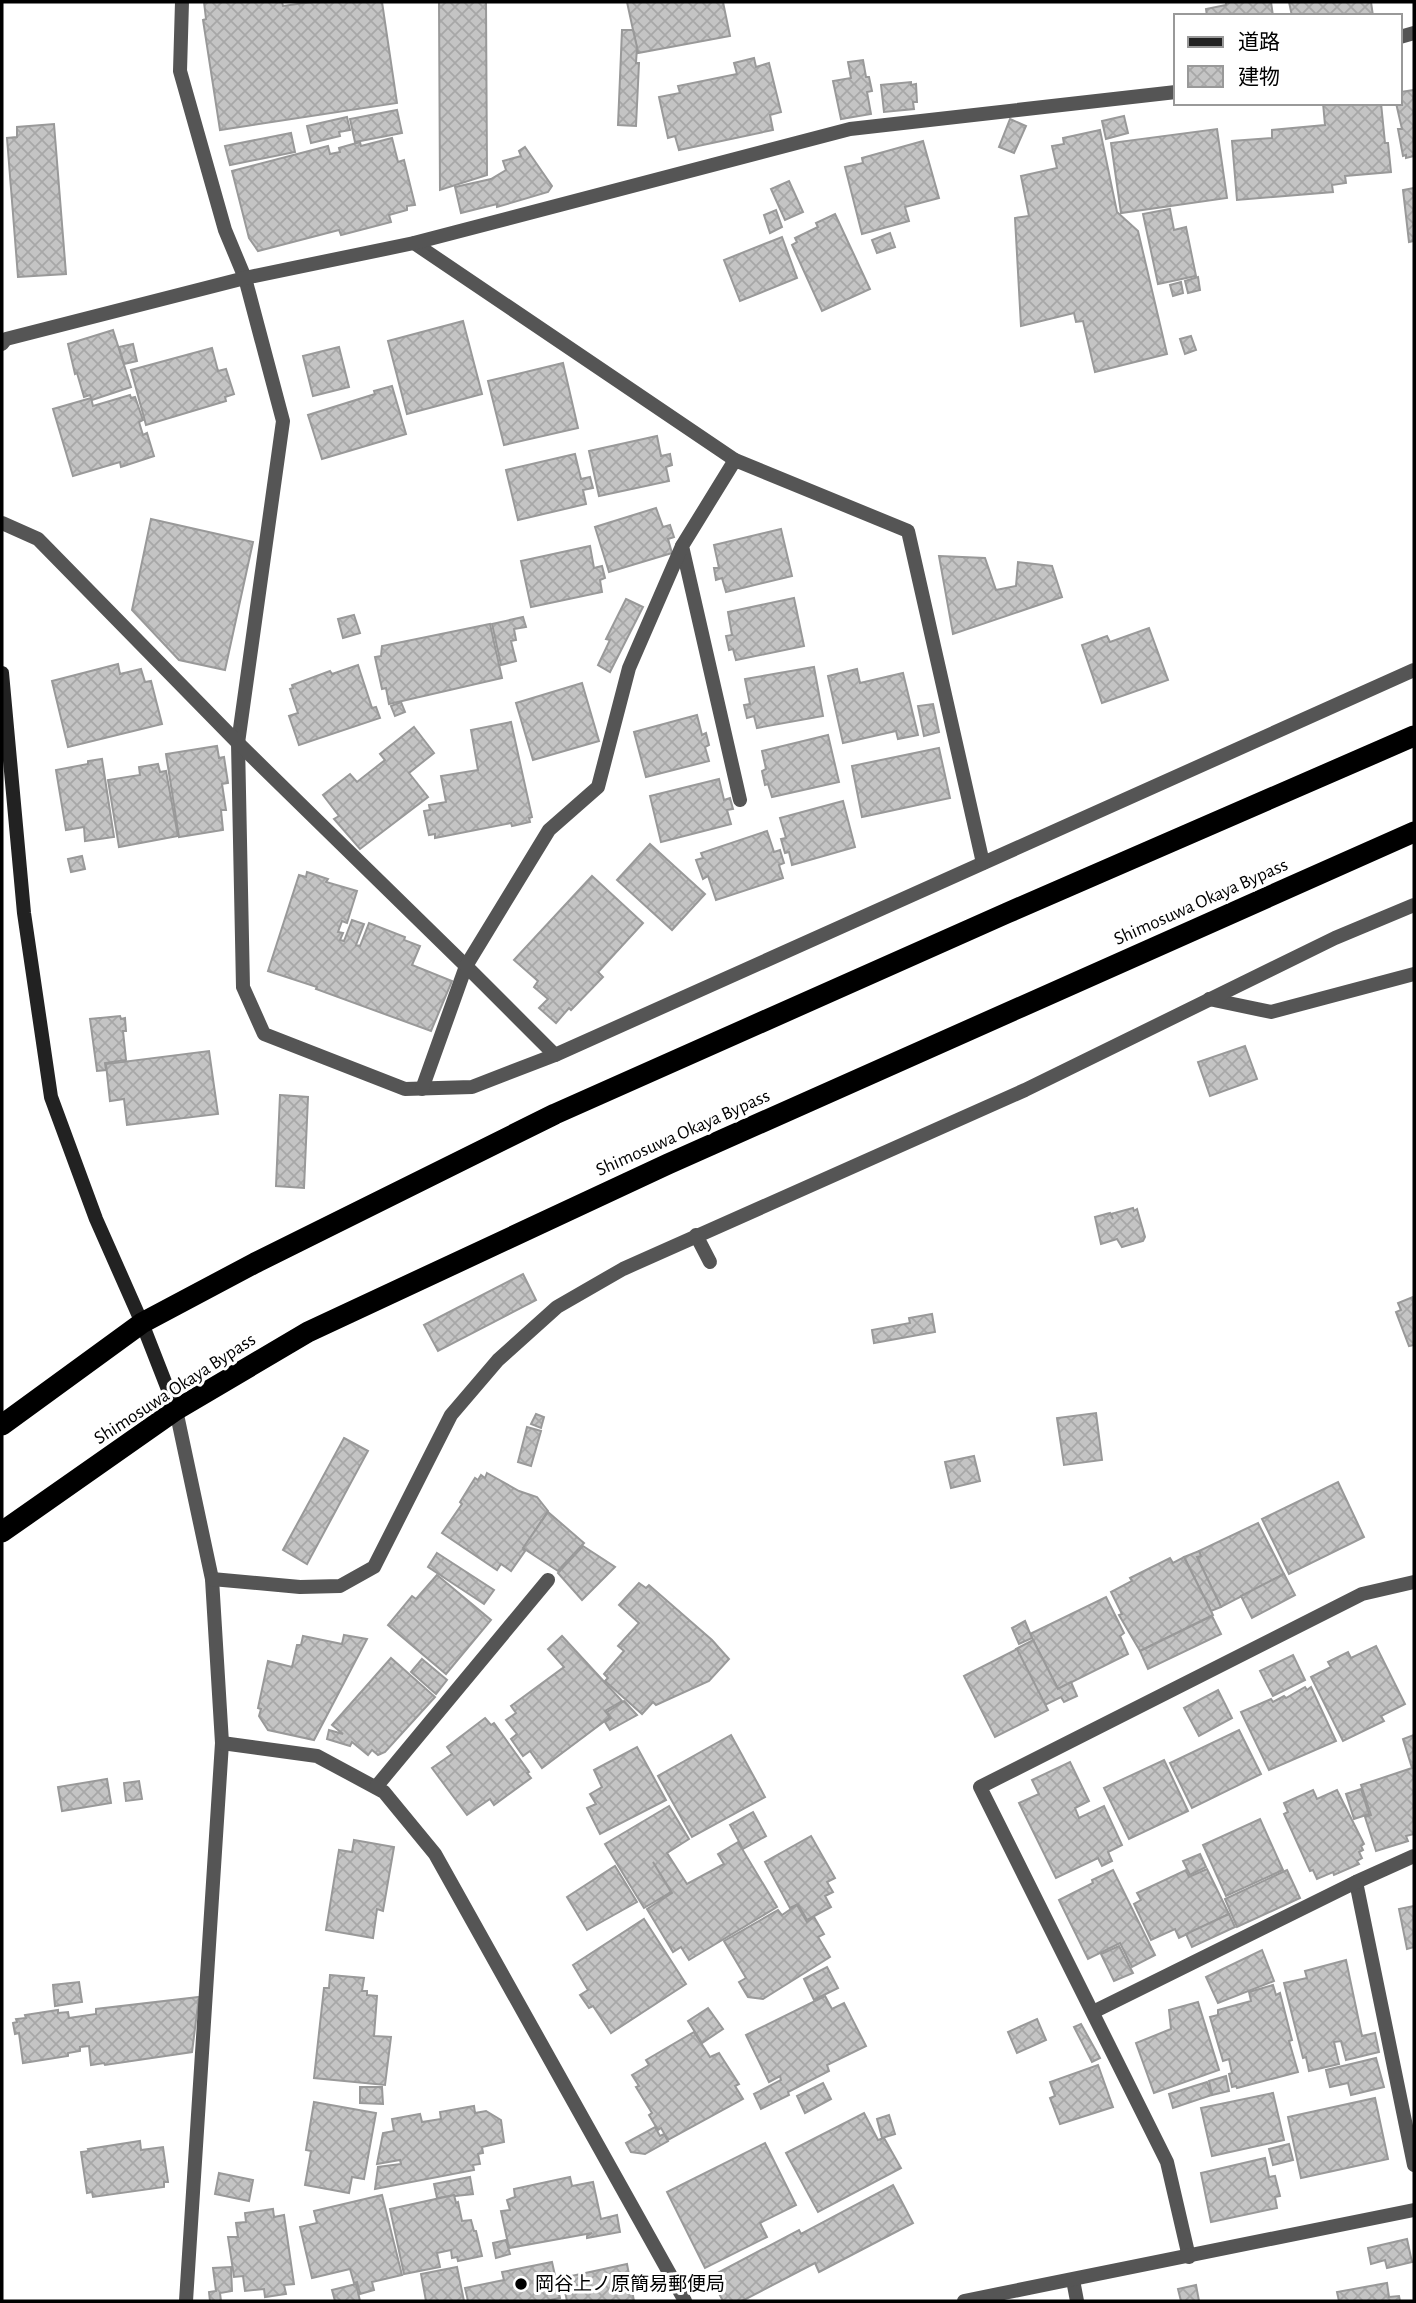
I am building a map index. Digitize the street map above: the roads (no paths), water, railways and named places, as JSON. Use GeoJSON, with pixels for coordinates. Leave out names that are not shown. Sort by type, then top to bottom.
{"type":"FeatureCollection","features":[{"type":"Feature","properties":{"kind":"highway"},"geometry":{"type":"LineString","coordinates":[[2,1425],[142,1324],[255,1263],[555,1114],[1414,736]]}},
{"type":"Feature","properties":{"kind":"highway","name":"Shimosuwa Okaya Bypass"},"geometry":{"type":"LineString","coordinates":[[2,1532],[176,1410],[308,1332],[668,1164],[1414,832]]}},
{"type":"Feature","properties":{"kind":"street"},"geometry":{"type":"LineString","coordinates":[[182,2],[180,71],[225,230],[245,278],[283,421],[237,743],[243,987],[264,1034],[405,1089],[472,1087],[555,1055],[1414,670]]}},
{"type":"Feature","properties":{"kind":"street"},"geometry":{"type":"LineString","coordinates":[[2,344],[6,340],[245,278],[414,243],[850,129],[1174,92]]}},
{"type":"Feature","properties":{"kind":"street"},"geometry":{"type":"LineString","coordinates":[[414,243],[735,460],[908,531],[984,863]]}},
{"type":"Feature","properties":{"kind":"street"},"geometry":{"type":"LineString","coordinates":[[422,1089],[466,966],[549,830],[598,787],[629,668],[682,546],[735,460]]}},
{"type":"Feature","properties":{"kind":"street"},"geometry":{"type":"LineString","coordinates":[[2,523],[38,539],[237,743],[555,1055]]}},
{"type":"Feature","properties":{"kind":"street"},"geometry":{"type":"LineString","coordinates":[[682,546],[740,800]]}},
{"type":"Feature","properties":{"kind":"street"},"geometry":{"type":"LineString","coordinates":[[2,673],[24,913],[51,1097],[96,1219],[176,1410],[212,1579],[222,1743],[186,2301]]}},
{"type":"Feature","properties":{"kind":"street"},"geometry":{"type":"LineString","coordinates":[[212,1579],[300,1587],[340,1587],[374,1567],[451,1415],[498,1360],[557,1307],[623,1269],[1025,1090],[1335,937],[1414,905]]}},
{"type":"Feature","properties":{"kind":"street"},"geometry":{"type":"LineString","coordinates":[[1209,999],[1271,1012],[1414,974]]}},
{"type":"Feature","properties":{"kind":"street"},"geometry":{"type":"LineString","coordinates":[[696,1235],[710,1262]]}},
{"type":"Feature","properties":{"kind":"street"},"geometry":{"type":"LineString","coordinates":[[376,1787],[548,1580]]}},
{"type":"Feature","properties":{"kind":"street"},"geometry":{"type":"LineString","coordinates":[[1189,2257],[1167,2162],[979,1787],[1362,1594],[1414,1582]]}},
{"type":"Feature","properties":{"kind":"street"},"geometry":{"type":"LineString","coordinates":[[222,1743],[317,1756],[384,1792],[435,1854],[685,2301]]}},
{"type":"Feature","properties":{"kind":"street"},"geometry":{"type":"LineString","coordinates":[[1093,2012],[1414,1856]]}},
{"type":"Feature","properties":{"kind":"street"},"geometry":{"type":"LineString","coordinates":[[1356,1882],[1414,2165]]}},
{"type":"Feature","properties":{"kind":"street"},"geometry":{"type":"LineString","coordinates":[[964,2301],[1414,2210]]}},
{"type":"Feature","properties":{"kind":"street"},"geometry":{"type":"LineString","coordinates":[[1073,2280],[1077,2301]]}},
{"type":"Feature","properties":{"kind":"place","name":"岡谷上ノ原簡易郵便局"},"geometry":{"type":"Point","coordinates":[521,2284]}}]}
